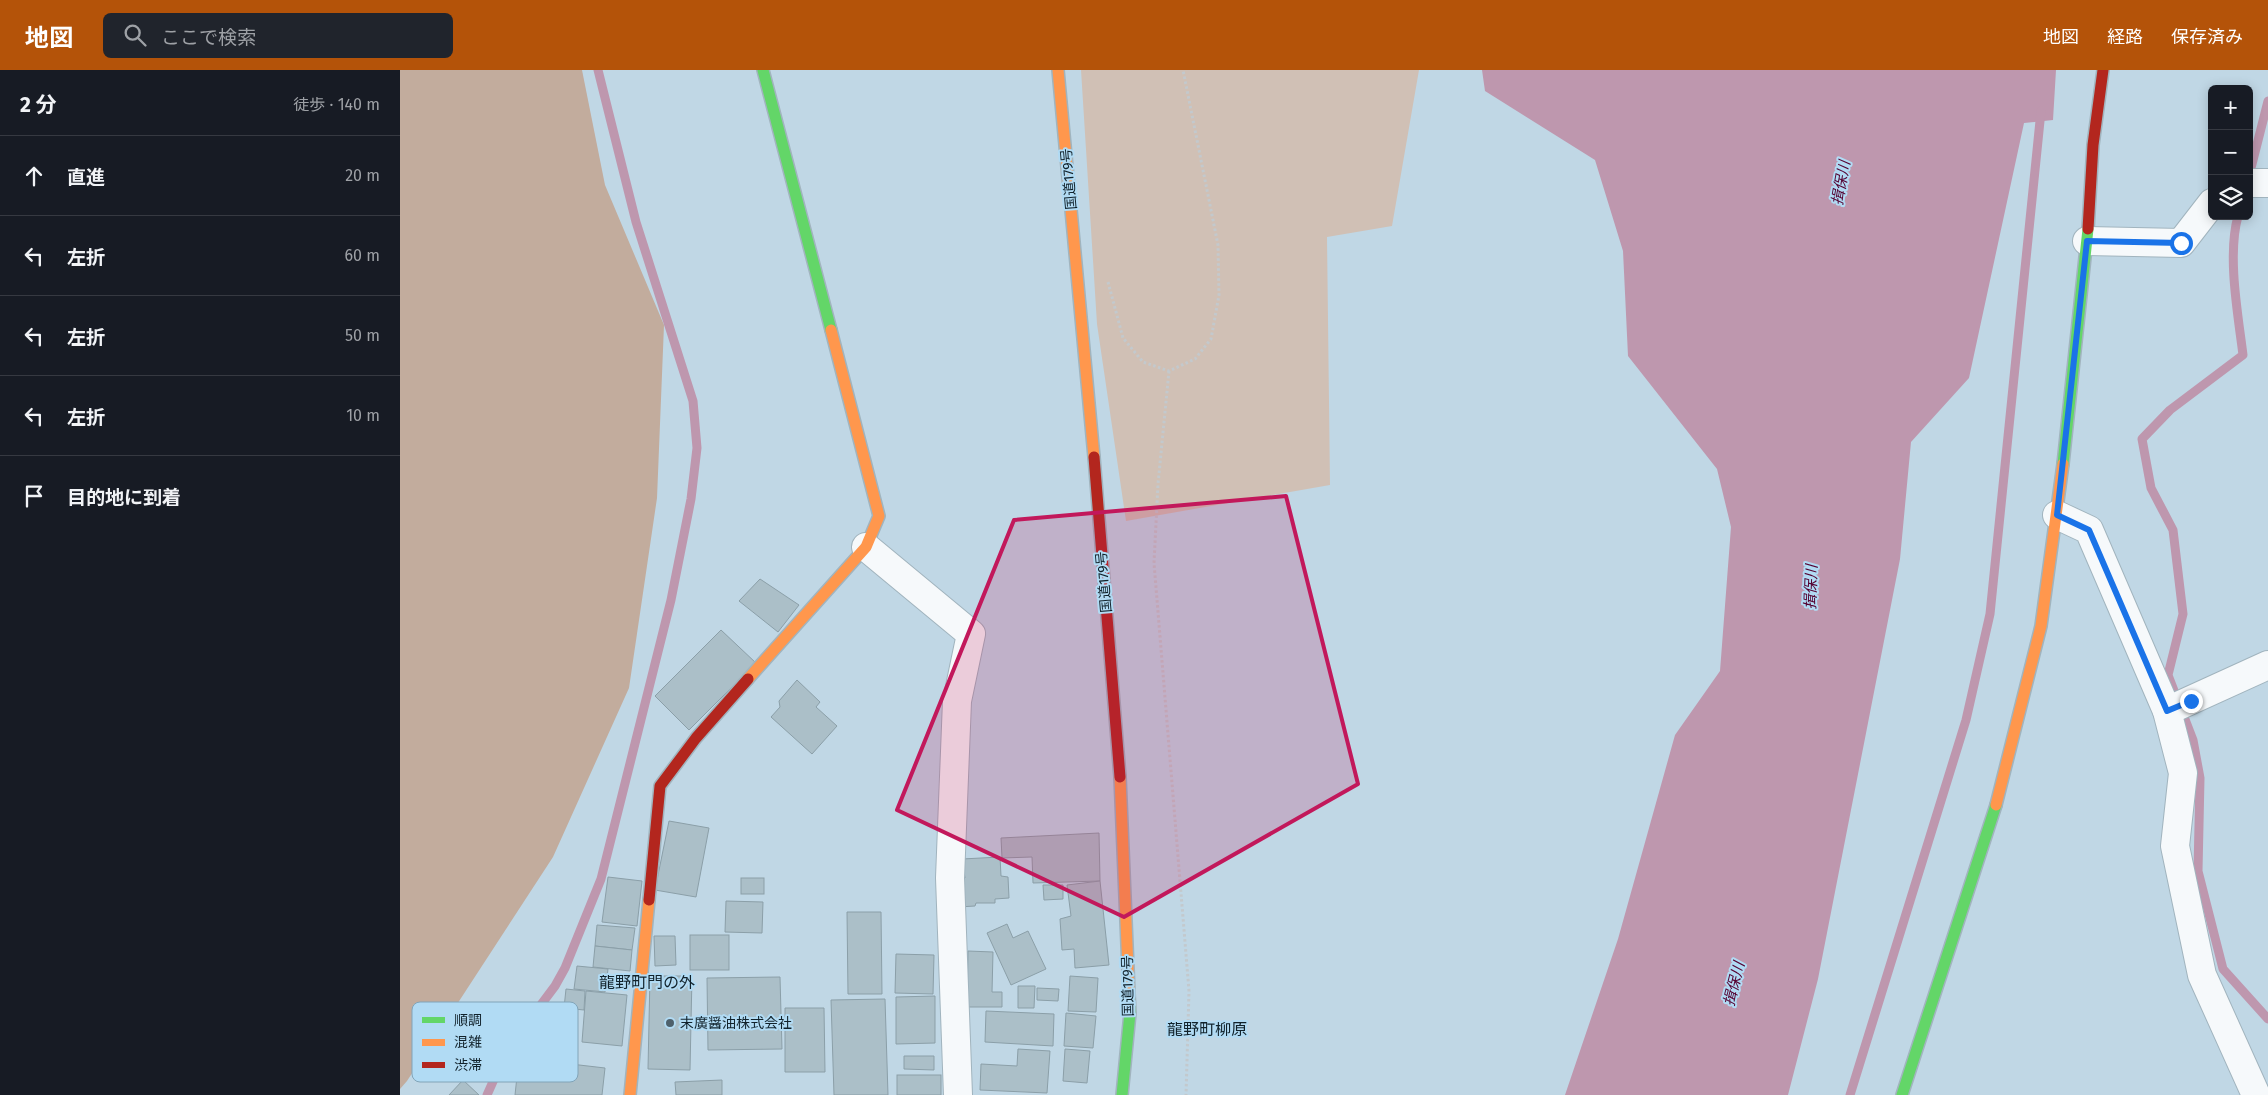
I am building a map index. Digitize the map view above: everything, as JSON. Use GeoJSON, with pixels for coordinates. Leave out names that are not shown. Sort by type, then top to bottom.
{"type":"FeatureCollection","features":[{"type":"Feature","properties":{"kind":"main road"},"geometry":{"type":"LineString","coordinates":[[630,1095],[660,786],[696,738],[866,547],[879,516],[784,141],[763,70]]}},
{"type":"Feature","properties":{"kind":"main road","name":"国道179号"},"geometry":{"type":"LineString","coordinates":[[1058,70],[1087,384],[1122,805],[1130,1013],[1122,1095]]}},
{"type":"Feature","properties":{"kind":"main road"},"geometry":{"type":"LineString","coordinates":[[1902,1095],[2001,788],[2041,626],[2057,515],[2087,241],[2093,146],[2103,70]]}},
{"type":"Feature","properties":{"kind":"street"},"geometry":{"type":"LineString","coordinates":[[2253,183],[2268,183]]}},
{"type":"Feature","properties":{"kind":"street"},"geometry":{"type":"LineString","coordinates":[[2087,241],[2181,243],[2208,208]]}},
{"type":"Feature","properties":{"kind":"street"},"geometry":{"type":"LineString","coordinates":[[2057,515],[2089,530],[2179,706],[2183,773],[2175,846],[2202,975],[2256,1095]]}},
{"type":"Feature","properties":{"kind":"street"},"geometry":{"type":"LineString","coordinates":[[866,547],[971,634],[957,701],[950,878],[958,1095]]}},
{"type":"Feature","properties":{"kind":"street"},"geometry":{"type":"LineString","coordinates":[[2179,706],[2268,665]]}},
{"type":"Feature","properties":{"kind":"path"},"geometry":{"type":"LineString","coordinates":[[1107,279],[1123,338],[1142,362],[1169,371],[1195,359],[1211,339],[1219,294],[1218,245],[1183,70]]}},
{"type":"Feature","properties":{"kind":"path"},"geometry":{"type":"LineString","coordinates":[[1169,371],[1158,484],[1154,563],[1189,991],[1186,1095]]}},
{"type":"Feature","properties":{"kind":"highlighted area"},"geometry":{"type":"Polygon","coordinates":[[[1286,496],[1358,784],[1124,917],[897,810],[1014,520],[1286,496]]]}},
{"type":"Feature","properties":{"kind":"shaded area"},"geometry":{"type":"Polygon","coordinates":[[[400,70],[582,70],[605,185],[664,325],[657,498],[629,688],[553,857],[458,1002],[412,1002],[412,1073],[400,1089],[400,70]]]}},
{"type":"Feature","properties":{"kind":"shaded area"},"geometry":{"type":"Polygon","coordinates":[[[1081,70],[1419,70],[1392,226],[1327,237],[1330,485],[1126,521],[1097,324],[1081,70]]]}},
{"type":"Feature","properties":{"kind":"water","name":"揖保川"},"geometry":{"type":"Polygon","coordinates":[[[1482,70],[2056,70],[2053,120],[2024,123],[1969,378],[1911,442],[1900,559],[1818,979],[1788,1095],[1565,1095],[1618,939],[1675,735],[1720,671],[1731,527],[1717,469],[1628,356],[1623,251],[1595,160],[1485,91],[1482,70]]]}},
{"type":"Feature","properties":{"kind":"building"},"geometry":{"type":"Polygon","coordinates":[[[760,579],[799,605],[778,632],[739,601],[760,579]]]}},
{"type":"Feature","properties":{"kind":"building"},"geometry":{"type":"Polygon","coordinates":[[[721,630],[756,663],[689,730],[655,696],[721,630]]]}},
{"type":"Feature","properties":{"kind":"building"},"geometry":{"type":"Polygon","coordinates":[[[797,680],[820,702],[816,707],[837,726],[812,754],[771,717],[780,707],[779,701],[797,680]]]}},
{"type":"Feature","properties":{"kind":"building"},"geometry":{"type":"Polygon","coordinates":[[[669,821],[709,828],[696,897],[655,890],[669,821]]]}},
{"type":"Feature","properties":{"kind":"building"},"geometry":{"type":"Polygon","coordinates":[[[1099,833],[1100,881],[1033,883],[1032,857],[1002,858],[1001,838],[1099,833]]]}},
{"type":"Feature","properties":{"kind":"building"},"geometry":{"type":"Polygon","coordinates":[[[1000,857],[1001,876],[1008,877],[1009,898],[995,899],[995,903],[976,903],[975,906],[958,907],[955,879],[965,878],[962,859],[1000,857]]]}},
{"type":"Feature","properties":{"kind":"building"},"geometry":{"type":"Polygon","coordinates":[[[608,877],[642,881],[637,926],[602,922],[608,877]]]}},
{"type":"Feature","properties":{"kind":"building"},"geometry":{"type":"Polygon","coordinates":[[[741,878],[764,878],[764,894],[741,894],[741,878]]]}},
{"type":"Feature","properties":{"kind":"building"},"geometry":{"type":"Polygon","coordinates":[[[1100,881],[1109,965],[1075,968],[1074,949],[1062,950],[1060,919],[1071,916],[1067,885],[1100,881]]]}},
{"type":"Feature","properties":{"kind":"building"},"geometry":{"type":"Polygon","coordinates":[[[1043,885],[1063,885],[1063,899],[1044,900],[1043,885]]]}},
{"type":"Feature","properties":{"kind":"building"},"geometry":{"type":"Polygon","coordinates":[[[726,901],[763,902],[762,933],[725,932],[726,901]]]}},
{"type":"Feature","properties":{"kind":"building"},"geometry":{"type":"Polygon","coordinates":[[[847,912],[881,912],[882,994],[848,994],[847,912]]]}},
{"type":"Feature","properties":{"kind":"building"},"geometry":{"type":"Polygon","coordinates":[[[1007,924],[1013,938],[1028,931],[1046,969],[1011,985],[987,933],[1007,924]]]}},
{"type":"Feature","properties":{"kind":"building"},"geometry":{"type":"Polygon","coordinates":[[[597,925],[635,928],[632,950],[595,946],[597,925]]]}},
{"type":"Feature","properties":{"kind":"building"},"geometry":{"type":"Polygon","coordinates":[[[690,935],[729,935],[729,970],[690,970],[690,935]]]}},
{"type":"Feature","properties":{"kind":"building"},"geometry":{"type":"Polygon","coordinates":[[[654,936],[675,936],[676,965],[655,966],[654,936]]]}},
{"type":"Feature","properties":{"kind":"building"},"geometry":{"type":"Polygon","coordinates":[[[595,946],[632,950],[630,971],[593,967],[595,946]]]}},
{"type":"Feature","properties":{"kind":"building"},"geometry":{"type":"Polygon","coordinates":[[[968,951],[993,952],[992,992],[1002,992],[1002,1007],[967,1007],[968,951]]]}},
{"type":"Feature","properties":{"kind":"building"},"geometry":{"type":"Polygon","coordinates":[[[896,954],[934,955],[933,994],[895,993],[896,954]]]}},
{"type":"Feature","properties":{"kind":"building"},"geometry":{"type":"Polygon","coordinates":[[[577,966],[608,969],[605,992],[574,989],[577,966]]]}},
{"type":"Feature","properties":{"kind":"building","name":"末廣醤油株式会社"},"geometry":{"type":"Polygon","coordinates":[[[650,976],[692,976],[690,1070],[648,1069],[650,976]]]}},
{"type":"Feature","properties":{"kind":"building"},"geometry":{"type":"Polygon","coordinates":[[[1070,976],[1098,978],[1096,1012],[1068,1011],[1070,976]]]}},
{"type":"Feature","properties":{"kind":"building"},"geometry":{"type":"Polygon","coordinates":[[[780,977],[782,1049],[708,1050],[707,978],[780,977]]]}},
{"type":"Feature","properties":{"kind":"building"},"geometry":{"type":"Polygon","coordinates":[[[1018,986],[1035,986],[1034,1008],[1018,1008],[1018,986]]]}},
{"type":"Feature","properties":{"kind":"building"},"geometry":{"type":"Polygon","coordinates":[[[1037,988],[1059,989],[1058,1001],[1037,1000],[1037,988]]]}},
{"type":"Feature","properties":{"kind":"building"},"geometry":{"type":"Polygon","coordinates":[[[566,989],[585,991],[584,1010],[578,1009],[578,1002],[565,1002],[566,989]]]}},
{"type":"Feature","properties":{"kind":"building"},"geometry":{"type":"Polygon","coordinates":[[[586,991],[627,995],[622,1046],[582,1042],[586,991]]]}},
{"type":"Feature","properties":{"kind":"building"},"geometry":{"type":"Polygon","coordinates":[[[935,996],[935,1043],[896,1044],[896,997],[935,996]]]}},
{"type":"Feature","properties":{"kind":"building"},"geometry":{"type":"Polygon","coordinates":[[[885,999],[888,1095],[834,1095],[831,1000],[885,999]]]}},
{"type":"Feature","properties":{"kind":"building"},"geometry":{"type":"Polygon","coordinates":[[[785,1008],[824,1008],[825,1072],[785,1072],[785,1008]]]}},
{"type":"Feature","properties":{"kind":"building"},"geometry":{"type":"Polygon","coordinates":[[[986,1011],[1054,1014],[1053,1046],[985,1042],[986,1011]]]}},
{"type":"Feature","properties":{"kind":"building"},"geometry":{"type":"Polygon","coordinates":[[[1066,1013],[1096,1016],[1093,1048],[1064,1046],[1066,1013]]]}},
{"type":"Feature","properties":{"kind":"building"},"geometry":{"type":"Polygon","coordinates":[[[1018,1049],[1050,1051],[1047,1093],[980,1090],[981,1064],[1017,1066],[1018,1049]]]}},
{"type":"Feature","properties":{"kind":"building"},"geometry":{"type":"Polygon","coordinates":[[[1065,1049],[1090,1051],[1087,1083],[1063,1081],[1065,1049]]]}},
{"type":"Feature","properties":{"kind":"building"},"geometry":{"type":"Polygon","coordinates":[[[904,1056],[934,1056],[934,1070],[904,1069],[904,1056]]]}},
{"type":"Feature","properties":{"kind":"building"},"geometry":{"type":"Polygon","coordinates":[[[578,1065],[605,1068],[602,1095],[515,1095],[516,1082],[578,1082],[578,1065]]]}},
{"type":"Feature","properties":{"kind":"building"},"geometry":{"type":"Polygon","coordinates":[[[897,1075],[941,1075],[941,1095],[897,1095],[897,1075]]]}},
{"type":"Feature","properties":{"kind":"building"},"geometry":{"type":"Polygon","coordinates":[[[722,1080],[722,1095],[676,1095],[675,1082],[722,1080]]]}},
{"type":"Feature","properties":{"kind":"building"},"geometry":{"type":"Polygon","coordinates":[[[461,1082],[465,1082],[479,1095],[449,1095],[461,1082]]]}},
{"type":"Feature","properties":{"kind":"waterway"},"geometry":{"type":"LineString","coordinates":[[543,1002],[565,968],[601,879],[671,600],[691,499],[697,448],[693,401],[636,222],[598,70]]}},
{"type":"Feature","properties":{"kind":"waterway"},"geometry":{"type":"LineString","coordinates":[[2249,175],[2268,101]]}},
{"type":"Feature","properties":{"kind":"waterway"},"geometry":{"type":"LineString","coordinates":[[1850,1095],[1966,720],[1990,614],[2041,111]]}},
{"type":"Feature","properties":{"kind":"waterway"},"geometry":{"type":"LineString","coordinates":[[2237,220],[2233,249],[2233,267],[2243,355],[2170,410],[2142,439],[2151,488],[2173,530],[2183,614],[2168,675],[2193,740],[2200,778],[2198,871],[2223,969],[2268,1019]]}},
{"type":"Feature","properties":{"kind":"waterway"},"geometry":{"type":"LineString","coordinates":[[487,1095],[493,1082]]}},
{"type":"Feature","properties":{"kind":"traffic: fast"},"geometry":{"type":"LineString","coordinates":[[763,70],[831,330]]}},
{"type":"Feature","properties":{"kind":"traffic: fast"},"geometry":{"type":"LineString","coordinates":[[2063,464],[2088,229]]}},
{"type":"Feature","properties":{"kind":"traffic: fast"},"geometry":{"type":"LineString","coordinates":[[1902,1095],[1996,805]]}},
{"type":"Feature","properties":{"kind":"traffic: fast"},"geometry":{"type":"LineString","coordinates":[[1122,1095],[1130,1013],[1129,993]]}},
{"type":"Feature","properties":{"kind":"traffic: slow"},"geometry":{"type":"LineString","coordinates":[[1058,70],[1094,457]]}},
{"type":"Feature","properties":{"kind":"traffic: slow"},"geometry":{"type":"LineString","coordinates":[[748,679],[866,547],[879,516],[831,330]]}},
{"type":"Feature","properties":{"kind":"traffic: slow"},"geometry":{"type":"LineString","coordinates":[[1996,805],[2041,626],[2063,464]]}},
{"type":"Feature","properties":{"kind":"traffic: slow"},"geometry":{"type":"LineString","coordinates":[[1120,777],[1129,993]]}},
{"type":"Feature","properties":{"kind":"traffic: slow"},"geometry":{"type":"LineString","coordinates":[[630,1095],[649,900]]}},
{"type":"Feature","properties":{"kind":"traffic: jam"},"geometry":{"type":"LineString","coordinates":[[2088,229],[2093,145],[2103,70]]}},
{"type":"Feature","properties":{"kind":"traffic: jam"},"geometry":{"type":"LineString","coordinates":[[1094,457],[1120,777]]}},
{"type":"Feature","properties":{"kind":"traffic: jam"},"geometry":{"type":"LineString","coordinates":[[649,900],[660,786],[696,738],[748,679]]}},
{"type":"Feature","properties":{"kind":"place","name":"末廣醤油株式会社"},"geometry":{"type":"Point","coordinates":[670,1023]}},
{"type":"Feature","properties":{"kind":"district","name":"龍野町門の外"},"geometry":{"type":"Point","coordinates":[647,982]}},
{"type":"Feature","properties":{"kind":"district","name":"龍野町柳原"},"geometry":{"type":"Point","coordinates":[1207,1029]}},
{"type":"Feature","properties":{"kind":"route"},"geometry":{"type":"LineString","coordinates":[[2181,243],[2087,241],[2057,515],[2089,530],[2167,711],[2191,701]]}}]}
